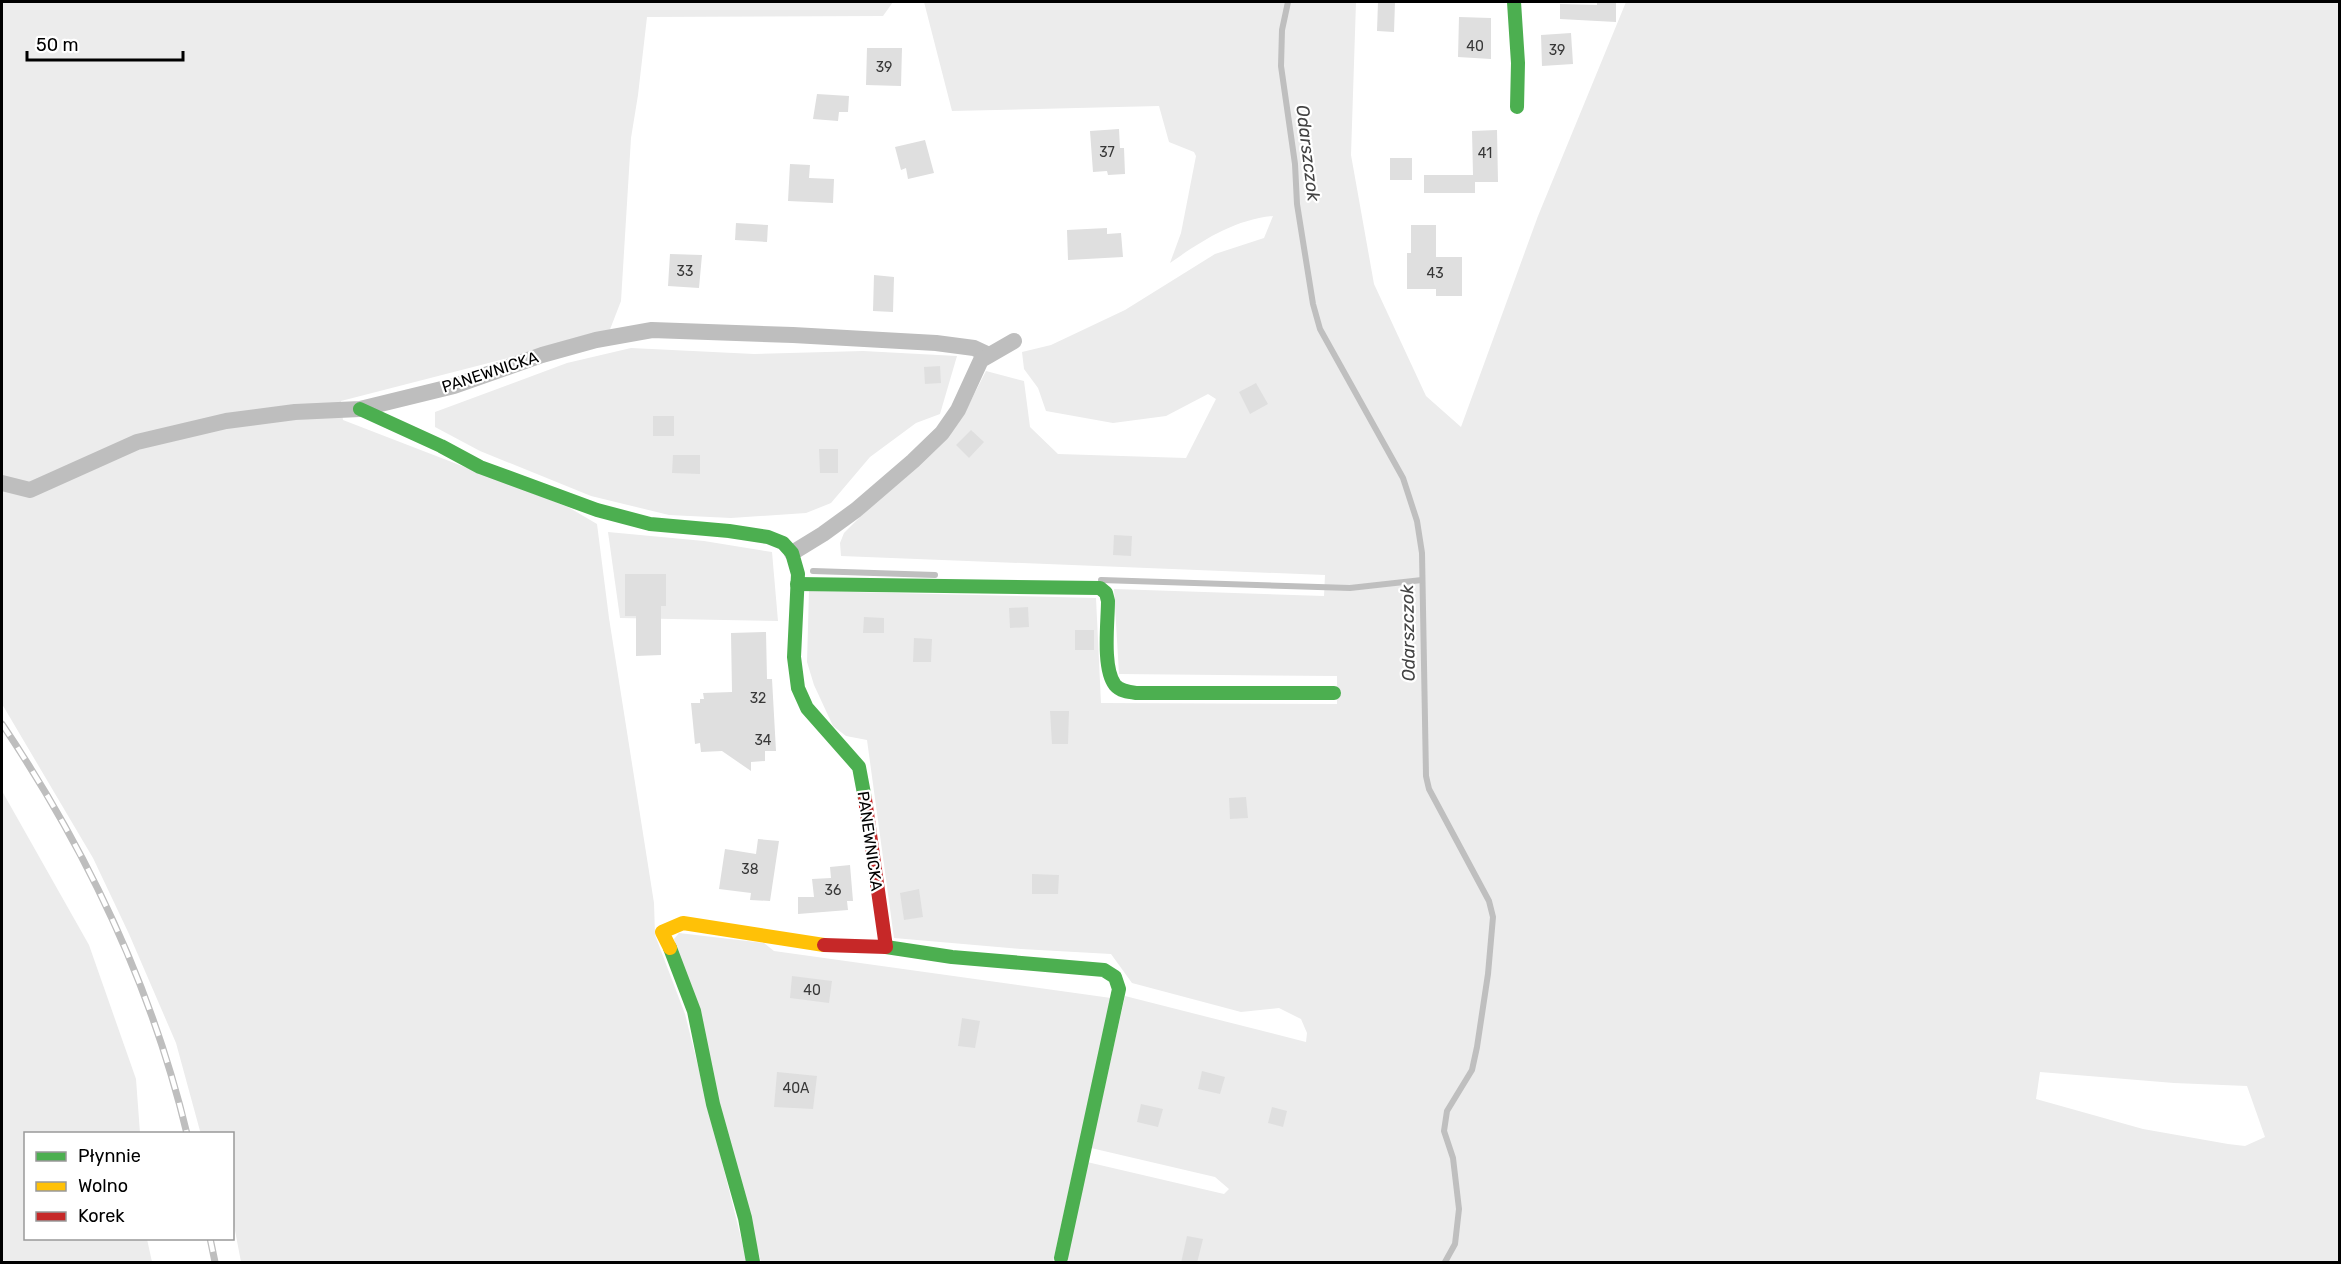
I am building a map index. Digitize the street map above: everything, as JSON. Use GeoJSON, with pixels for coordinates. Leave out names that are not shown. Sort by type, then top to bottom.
{"type":"FeatureCollection","features":[{"type":"Feature","properties":{"kind":"street"},"geometry":{"type":"LineString","coordinates":[[1514,2],[1518,63],[1517,107]]}},
{"type":"Feature","properties":{"kind":"street","name":"PANEWNICKA"},"geometry":{"type":"LineString","coordinates":[[2,483],[30,490],[137,442],[226,421],[295,412],[360,410],[454,386],[542,355],[596,340],[652,330],[793,334],[936,343],[974,348],[989,355]]}},
{"type":"Feature","properties":{"kind":"street"},"geometry":{"type":"LineString","coordinates":[[360,410],[441,446],[480,467],[597,510],[650,524],[768,537],[783,543],[792,554],[856,510],[913,461],[942,432],[958,410],[981,360],[1014,341]]}},
{"type":"Feature","properties":{"kind":"street","name":"PANEWNICKA"},"geometry":{"type":"LineString","coordinates":[[792,554],[798,574],[794,657],[798,688],[807,708],[859,767],[867,807],[886,947]]}},
{"type":"Feature","properties":{"kind":"street"},"geometry":{"type":"LineString","coordinates":[[797,584],[1100,588],[1106,593],[1108,601],[1110,672],[1114,684],[1123,692],[1334,693]]}},
{"type":"Feature","properties":{"kind":"street"},"geometry":{"type":"LineString","coordinates":[[753,1263],[745,1218],[713,1104],[693,1011],[671,949],[662,932],[683,923],[831,946],[886,947],[952,957],[1104,970],[1115,977],[1119,989],[1061,1258]]}},
{"type":"Feature","properties":{"kind":"shaded area"},"geometry":{"type":"Polygon","coordinates":[[[2,2],[893,2],[883,16],[647,17],[631,138],[621,301],[609,332],[341,401],[343,420],[568,507],[597,524],[609,618],[654,903],[655,935],[685,1014],[747,1262],[241,1262],[234,1225],[234,1132],[200,1131],[176,1043],[129,934],[93,858],[2,704],[2,2]]]}},
{"type":"Feature","properties":{"kind":"shaded area"},"geometry":{"type":"Polygon","coordinates":[[[924,2],[1356,2],[1351,155],[1374,284],[1426,396],[1461,427],[1538,216],[1626,2],[2339,2],[2339,1262],[1066,1262],[1087,1162],[1224,1194],[1229,1189],[1215,1177],[1091,1148],[1125,996],[1306,1042],[1307,1033],[1301,1019],[1279,1008],[1241,1012],[1132,983],[1111,954],[894,938],[867,740],[846,736],[833,726],[814,685],[807,662],[809,591],[1096,598],[1101,703],[1337,704],[1337,676],[1119,674],[1114,589],[1324,596],[1325,575],[841,556],[840,543],[844,533],[965,412],[986,371],[1024,381],[1030,427],[1058,454],[1186,458],[1216,399],[1208,394],[1166,416],[1113,423],[1046,411],[1038,388],[1024,369],[1022,352],[1051,345],[1125,310],[1215,254],[1264,238],[1273,216],[1258,218],[1231,227],[1170,263],[1181,233],[1196,156],[1194,152],[1169,142],[1159,106],[952,111],[924,2]],[[2040,1072],[2036,1099],[2143,1129],[2228,1144],[2245,1146],[2265,1137],[2247,1086],[2174,1083],[2040,1072]]]}},
{"type":"Feature","properties":{"kind":"shaded area"},"geometry":{"type":"Polygon","coordinates":[[[631,348],[754,354],[863,351],[957,356],[940,414],[916,423],[870,457],[831,503],[806,513],[731,518],[669,515],[591,496],[480,451],[435,427],[435,412],[567,363],[631,348]]]}},
{"type":"Feature","properties":{"kind":"shaded area"},"geometry":{"type":"Polygon","coordinates":[[[608,532],[704,541],[772,552],[778,621],[620,618],[608,532]]]}},
{"type":"Feature","properties":{"kind":"shaded area"},"geometry":{"type":"Polygon","coordinates":[[[2,791],[89,945],[136,1079],[140,1132],[24,1132],[24,1240],[147,1240],[152,1262],[2,1262],[2,791]]]}},
{"type":"Feature","properties":{"kind":"shaded area"},"geometry":{"type":"Polygon","coordinates":[[[679,933],[764,943],[774,951],[1111,998],[1053,1262],[761,1262],[674,939],[679,933]]]}},
{"type":"Feature","properties":{"kind":"building"},"geometry":{"type":"Polygon","coordinates":[[[1378,2],[1395,2],[1394,32],[1377,31],[1378,2]]]}},
{"type":"Feature","properties":{"kind":"building"},"geometry":{"type":"Polygon","coordinates":[[[1597,2],[1616,2],[1616,22],[1560,19],[1560,4],[1597,5],[1597,2]]]}},
{"type":"Feature","properties":{"kind":"building"},"geometry":{"type":"Polygon","coordinates":[[[1459,17],[1491,18],[1491,59],[1458,57],[1459,17]]]}},
{"type":"Feature","properties":{"kind":"building"},"geometry":{"type":"Polygon","coordinates":[[[1571,33],[1573,64],[1542,66],[1541,35],[1571,33]]]}},
{"type":"Feature","properties":{"kind":"building"},"geometry":{"type":"Polygon","coordinates":[[[867,48],[902,48],[901,86],[866,85],[867,48]]]}},
{"type":"Feature","properties":{"kind":"building"},"geometry":{"type":"Polygon","coordinates":[[[817,94],[849,96],[848,112],[839,112],[838,121],[813,119],[817,94]]]}},
{"type":"Feature","properties":{"kind":"building"},"geometry":{"type":"Polygon","coordinates":[[[1119,129],[1120,148],[1124,148],[1125,174],[1108,175],[1107,171],[1093,172],[1090,131],[1119,129]]]}},
{"type":"Feature","properties":{"kind":"building"},"geometry":{"type":"Polygon","coordinates":[[[1497,130],[1498,182],[1475,182],[1475,193],[1424,193],[1424,175],[1473,175],[1472,131],[1497,130]]]}},
{"type":"Feature","properties":{"kind":"building"},"geometry":{"type":"Polygon","coordinates":[[[925,140],[934,173],[908,179],[906,168],[901,170],[895,147],[925,140]]]}},
{"type":"Feature","properties":{"kind":"building"},"geometry":{"type":"Polygon","coordinates":[[[1390,158],[1412,158],[1412,180],[1390,180],[1390,158]]]}},
{"type":"Feature","properties":{"kind":"building"},"geometry":{"type":"Polygon","coordinates":[[[790,164],[810,165],[809,178],[834,179],[833,203],[788,201],[790,164]]]}},
{"type":"Feature","properties":{"kind":"building"},"geometry":{"type":"Polygon","coordinates":[[[736,223],[768,225],[767,242],[735,240],[736,223]]]}},
{"type":"Feature","properties":{"kind":"building"},"geometry":{"type":"Polygon","coordinates":[[[1411,225],[1436,225],[1436,257],[1462,257],[1462,296],[1436,296],[1436,289],[1407,289],[1407,253],[1411,253],[1411,225]]]}},
{"type":"Feature","properties":{"kind":"building"},"geometry":{"type":"Polygon","coordinates":[[[1107,228],[1107,234],[1121,233],[1123,257],[1068,260],[1067,230],[1107,228]]]}},
{"type":"Feature","properties":{"kind":"building"},"geometry":{"type":"Polygon","coordinates":[[[670,254],[702,255],[699,288],[668,286],[670,254]]]}},
{"type":"Feature","properties":{"kind":"building"},"geometry":{"type":"Polygon","coordinates":[[[874,275],[894,277],[893,312],[873,311],[874,275]]]}},
{"type":"Feature","properties":{"kind":"building"},"geometry":{"type":"Polygon","coordinates":[[[940,366],[941,383],[925,384],[924,367],[940,366]]]}},
{"type":"Feature","properties":{"kind":"building"},"geometry":{"type":"Polygon","coordinates":[[[1256,383],[1268,404],[1250,414],[1239,392],[1256,383]]]}},
{"type":"Feature","properties":{"kind":"building"},"geometry":{"type":"Polygon","coordinates":[[[653,416],[674,416],[674,436],[653,436],[653,416]]]}},
{"type":"Feature","properties":{"kind":"building"},"geometry":{"type":"Polygon","coordinates":[[[971,430],[984,442],[969,458],[956,445],[971,430]]]}},
{"type":"Feature","properties":{"kind":"building"},"geometry":{"type":"Polygon","coordinates":[[[819,449],[838,449],[838,473],[820,473],[819,449]]]}},
{"type":"Feature","properties":{"kind":"building"},"geometry":{"type":"Polygon","coordinates":[[[673,455],[700,455],[700,474],[672,473],[673,455]]]}},
{"type":"Feature","properties":{"kind":"building"},"geometry":{"type":"Polygon","coordinates":[[[1114,535],[1132,536],[1131,556],[1113,555],[1114,535]]]}},
{"type":"Feature","properties":{"kind":"building"},"geometry":{"type":"Polygon","coordinates":[[[625,574],[666,574],[666,606],[661,606],[661,655],[636,656],[636,616],[625,616],[625,574]]]}},
{"type":"Feature","properties":{"kind":"building"},"geometry":{"type":"Polygon","coordinates":[[[1028,607],[1029,627],[1010,628],[1009,608],[1028,607]]]}},
{"type":"Feature","properties":{"kind":"building"},"geometry":{"type":"Polygon","coordinates":[[[864,617],[884,618],[884,633],[863,633],[864,617]]]}},
{"type":"Feature","properties":{"kind":"building"},"geometry":{"type":"Polygon","coordinates":[[[1075,630],[1094,630],[1094,650],[1075,650],[1075,630]]]}},
{"type":"Feature","properties":{"kind":"building"},"geometry":{"type":"Polygon","coordinates":[[[766,632],[767,679],[772,679],[776,751],[765,751],[765,761],[751,762],[751,771],[722,751],[701,752],[700,743],[695,744],[691,703],[700,703],[700,699],[704,699],[703,693],[732,692],[731,633],[766,632]]]}},
{"type":"Feature","properties":{"kind":"building"},"geometry":{"type":"Polygon","coordinates":[[[914,638],[932,639],[931,662],[913,662],[914,638]]]}},
{"type":"Feature","properties":{"kind":"building"},"geometry":{"type":"Polygon","coordinates":[[[1050,711],[1069,711],[1068,744],[1052,744],[1050,711]]]}},
{"type":"Feature","properties":{"kind":"building"},"geometry":{"type":"Polygon","coordinates":[[[1246,797],[1248,818],[1230,819],[1229,798],[1246,797]]]}},
{"type":"Feature","properties":{"kind":"building"},"geometry":{"type":"Polygon","coordinates":[[[758,839],[779,841],[770,901],[750,900],[751,893],[719,889],[725,849],[756,854],[758,839]]]}},
{"type":"Feature","properties":{"kind":"building"},"geometry":{"type":"Polygon","coordinates":[[[850,865],[853,901],[847,901],[848,910],[798,914],[798,897],[814,897],[812,879],[831,878],[830,867],[850,865]]]}},
{"type":"Feature","properties":{"kind":"building"},"geometry":{"type":"Polygon","coordinates":[[[1032,874],[1059,875],[1058,894],[1032,894],[1032,874]]]}},
{"type":"Feature","properties":{"kind":"building"},"geometry":{"type":"Polygon","coordinates":[[[919,889],[923,917],[904,920],[900,893],[919,889]]]}},
{"type":"Feature","properties":{"kind":"building"},"geometry":{"type":"Polygon","coordinates":[[[792,976],[832,981],[829,1003],[790,998],[792,976]]]}},
{"type":"Feature","properties":{"kind":"building"},"geometry":{"type":"Polygon","coordinates":[[[962,1018],[980,1021],[975,1048],[958,1046],[962,1018]]]}},
{"type":"Feature","properties":{"kind":"building"},"geometry":{"type":"Polygon","coordinates":[[[1202,1071],[1225,1077],[1220,1094],[1198,1089],[1202,1071]]]}},
{"type":"Feature","properties":{"kind":"building"},"geometry":{"type":"Polygon","coordinates":[[[777,1072],[817,1076],[813,1109],[774,1107],[777,1072]]]}},
{"type":"Feature","properties":{"kind":"building"},"geometry":{"type":"Polygon","coordinates":[[[1141,1104],[1163,1109],[1158,1127],[1137,1122],[1141,1104]]]}},
{"type":"Feature","properties":{"kind":"building"},"geometry":{"type":"Polygon","coordinates":[[[1272,1107],[1287,1111],[1283,1127],[1268,1123],[1272,1107]]]}},
{"type":"Feature","properties":{"kind":"building"},"geometry":{"type":"Polygon","coordinates":[[[1187,1236],[1203,1239],[1197,1263],[1181,1263],[1187,1236]]]}},
{"type":"Feature","properties":{"kind":"waterway","name":"Odarszczok"},"geometry":{"type":"LineString","coordinates":[[1288,2],[1282,30],[1281,66],[1295,164],[1297,204],[1313,304],[1320,329],[1403,478],[1417,521],[1422,553],[1426,776],[1429,789],[1489,901],[1493,917],[1488,974],[1472,1070],[1447,1111],[1444,1131],[1453,1158],[1459,1209],[1455,1244],[1445,1262]]}},
{"type":"Feature","properties":{"kind":"waterway"},"geometry":{"type":"LineString","coordinates":[[813,571],[935,575]]}},
{"type":"Feature","properties":{"kind":"waterway"},"geometry":{"type":"LineString","coordinates":[[1101,580],[1350,588],[1422,580]]}},
{"type":"Feature","properties":{"kind":"railway"},"geometry":{"type":"LineString","coordinates":[[2,724],[33,771],[61,820],[113,921],[155,1026],[186,1132]]}},
{"type":"Feature","properties":{"kind":"railway"},"geometry":{"type":"LineString","coordinates":[[210,1240],[215,1262]]}},
{"type":"Feature","properties":{"kind":"traffic: fast"},"geometry":{"type":"LineString","coordinates":[[1514,2],[1518,63],[1517,107]]}},
{"type":"Feature","properties":{"kind":"traffic: fast"},"geometry":{"type":"LineString","coordinates":[[360,409],[441,446],[480,467],[597,510],[650,524],[729,531],[768,537],[783,543],[792,553],[798,574],[794,657],[798,688],[807,708],[859,767],[865,799]]}},
{"type":"Feature","properties":{"kind":"traffic: fast"},"geometry":{"type":"LineString","coordinates":[[797,584],[1100,588],[1106,593],[1108,601],[1108,668],[1115,685],[1122,690],[1136,693],[1334,693]]}},
{"type":"Feature","properties":{"kind":"traffic: fast"},"geometry":{"type":"LineString","coordinates":[[886,947],[952,957],[1104,970],[1115,977],[1119,989],[1061,1258]]}},
{"type":"Feature","properties":{"kind":"traffic: fast"},"geometry":{"type":"LineString","coordinates":[[670,948],[694,1011],[713,1104],[745,1218],[753,1262]]}},
{"type":"Feature","properties":{"kind":"traffic: slow"},"geometry":{"type":"LineString","coordinates":[[670,948],[662,932],[683,923],[824,945]]}},
{"type":"Feature","properties":{"kind":"traffic: jam"},"geometry":{"type":"LineString","coordinates":[[824,945],[886,947],[865,799]]}}]}
